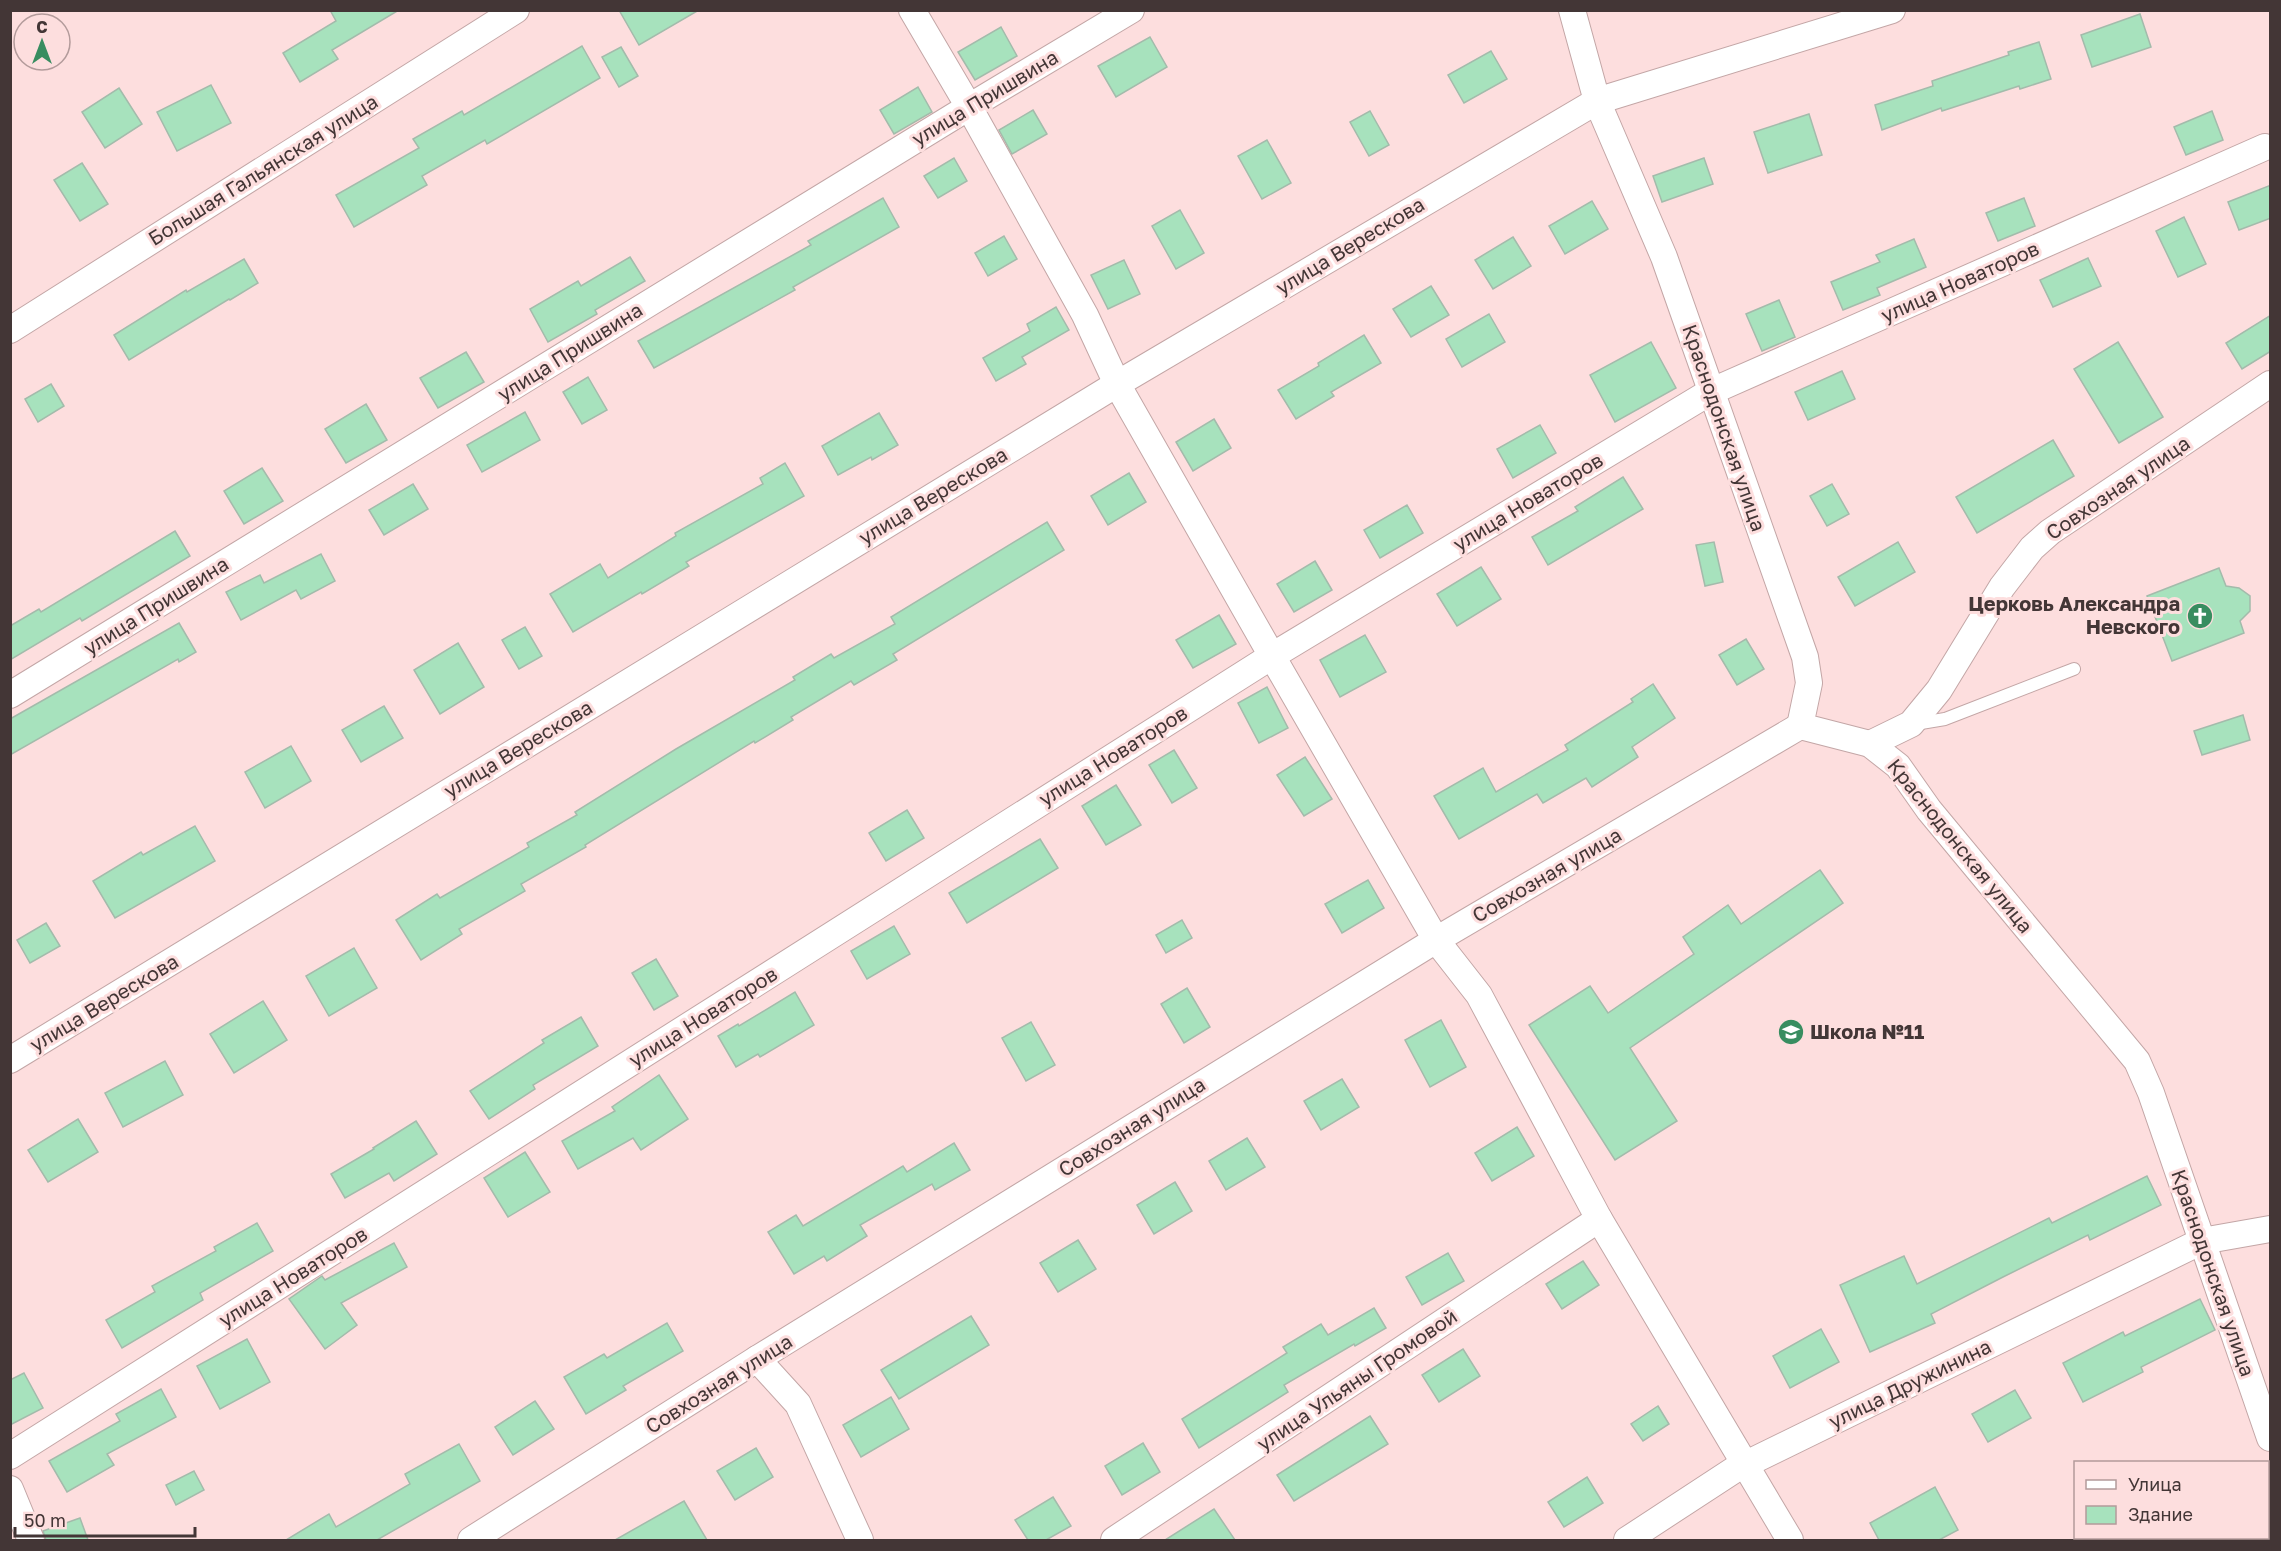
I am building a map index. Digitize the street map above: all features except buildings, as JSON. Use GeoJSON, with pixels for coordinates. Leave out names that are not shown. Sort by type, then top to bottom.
{"type":"FeatureCollection","features":[{"type":"Feature","properties":{"kind":"street","name":"Большая Гальянская улица"},"geometry":{"type":"LineString","coordinates":[[10,330],[516,10]]}},
{"type":"Feature","properties":{"kind":"street"},"geometry":{"type":"LineString","coordinates":[[912,10],[1085,315],[1117,384],[1272,656],[1436,940],[1479,995],[1599,1219],[1790,1540]]}},
{"type":"Feature","properties":{"kind":"street","name":"улица Пришвина"},"geometry":{"type":"LineString","coordinates":[[10,695],[1131,10]]}},
{"type":"Feature","properties":{"kind":"street","name":"Краснодонская улица"},"geometry":{"type":"LineString","coordinates":[[1572,10],[1597,101],[1664,257],[1805,657],[1809,683],[1800,726],[1870,744],[1898,766],[1929,810],[2137,1060],[2151,1093],[2271,1438]]}},
{"type":"Feature","properties":{"kind":"street","name":"улица Верескова"},"geometry":{"type":"LineString","coordinates":[[10,1060],[1117,384],[1597,101],[1892,10]]}},
{"type":"Feature","properties":{"kind":"street","name":"улица Новаторов"},"geometry":{"type":"LineString","coordinates":[[10,1456],[1272,656],[1710,392],[2268,147]]}},
{"type":"Feature","properties":{"kind":"street","name":"Совхозная улица"},"geometry":{"type":"LineString","coordinates":[[1870,744],[1911,724],[1940,690],[2002,587],[2032,548],[2050,532],[2271,384]]}},
{"type":"Feature","properties":{"kind":"street","name":"Совхозная улица"},"geometry":{"type":"LineString","coordinates":[[471,1540],[757,1359],[1436,940],[1800,726]]}},
{"type":"Feature","properties":{"kind":"street","name":"улица Ульяны Громовой"},"geometry":{"type":"LineString","coordinates":[[1114,1540],[1599,1219]]}},
{"type":"Feature","properties":{"kind":"street","name":"улица Дружинина"},"geometry":{"type":"LineString","coordinates":[[1627,1540],[1744,1465],[2202,1240],[2271,1229]]}},
{"type":"Feature","properties":{"kind":"street"},"geometry":{"type":"LineString","coordinates":[[757,1359],[798,1404],[860,1540]]}},
{"type":"Feature","properties":{"kind":"street"},"geometry":{"type":"LineString","coordinates":[[10,1489],[31,1540]]}},
{"type":"Feature","properties":{"kind":"lane"},"geometry":{"type":"LineString","coordinates":[[1911,724],[1945,719],[2074,669]]}},
{"type":"Feature","properties":{"kind":"place","name":"Церковь Александра Невского"},"geometry":{"type":"Point","coordinates":[2200,616]}},
{"type":"Feature","properties":{"kind":"place","name":"Школа №11"},"geometry":{"type":"Point","coordinates":[1791,1032]}}]}
